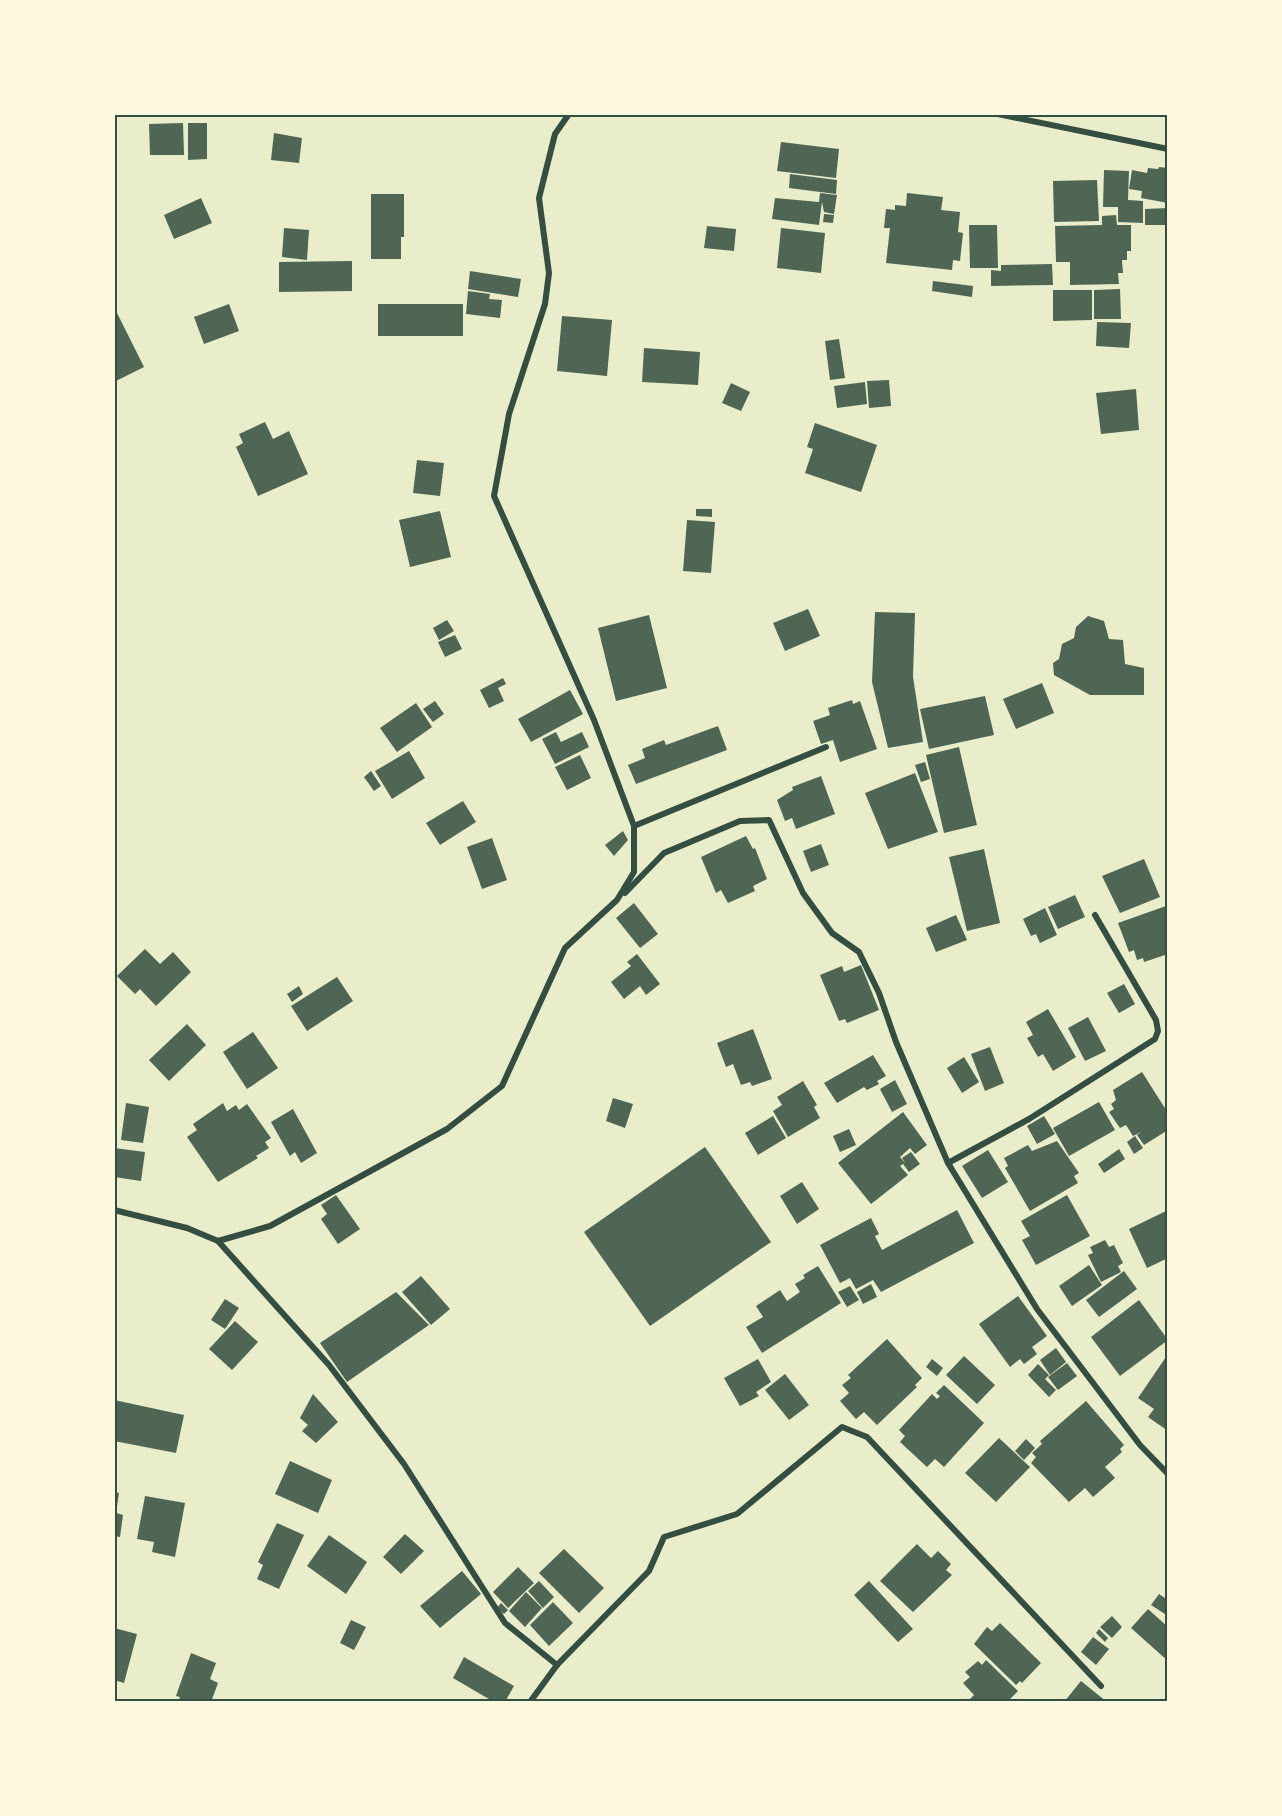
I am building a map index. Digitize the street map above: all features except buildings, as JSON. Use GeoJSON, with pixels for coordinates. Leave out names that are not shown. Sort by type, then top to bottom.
{"type":"FeatureCollection","features":[{"type":"Feature","properties":{"kind":"street"},"geometry":{"type":"LineString","coordinates":[[569,114],[555,134],[539,198],[549,273],[545,304],[509,414],[494,496],[594,720],[634,826],[634,872],[617,900]]}},
{"type":"Feature","properties":{"kind":"street"},"geometry":{"type":"LineString","coordinates":[[998,114],[1168,149]]}},
{"type":"Feature","properties":{"kind":"street"},"geometry":{"type":"LineString","coordinates":[[634,826],[826,747]]}},
{"type":"Feature","properties":{"kind":"street"},"geometry":{"type":"LineString","coordinates":[[218,1241],[270,1226],[447,1129],[502,1086],[565,948],[664,854],[740,821],[769,820],[803,892],[832,933],[858,952],[879,993],[896,1042],[948,1163],[1037,1309],[1140,1445],[1168,1474]]}},
{"type":"Feature","properties":{"kind":"street"},"geometry":{"type":"LineString","coordinates":[[948,1163],[1029,1119],[1155,1039],[1158,1031],[1156,1020],[1095,915]]}},
{"type":"Feature","properties":{"kind":"street"},"geometry":{"type":"LineString","coordinates":[[114,1210],[187,1228],[218,1241],[329,1365],[404,1464],[504,1623],[557,1665]]}},
{"type":"Feature","properties":{"kind":"street"},"geometry":{"type":"LineString","coordinates":[[530,1702],[557,1665],[649,1571],[664,1537],[737,1514],[842,1427],[867,1437],[1101,1686]]}}]}
